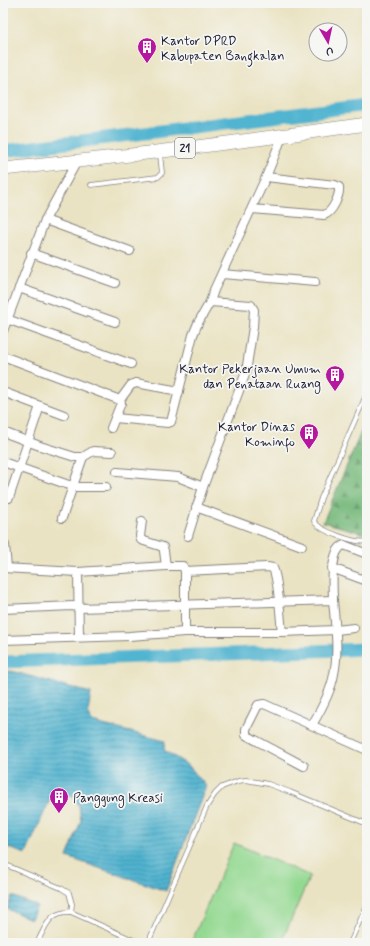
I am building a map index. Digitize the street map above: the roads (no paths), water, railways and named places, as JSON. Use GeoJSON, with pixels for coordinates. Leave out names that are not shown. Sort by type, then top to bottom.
{"type":"FeatureCollection","features":[{"type":"Feature","properties":{"kind":"highway","name":"21"},"geometry":{"type":"LineString","coordinates":[[3,169],[282,136],[367,124]]}},
{"type":"Feature","properties":{"kind":"street"},"geometry":{"type":"LineString","coordinates":[[115,418],[169,423],[172,420],[193,335],[210,302],[252,209],[282,136]]}},
{"type":"Feature","properties":{"kind":"street"},"geometry":{"type":"LineString","coordinates":[[3,331],[6,319],[45,220],[77,161]]}},
{"type":"Feature","properties":{"kind":"street"},"geometry":{"type":"LineString","coordinates":[[252,209],[317,215],[326,214],[332,208],[338,197],[340,189],[339,186],[335,185],[266,177]]}},
{"type":"Feature","properties":{"kind":"street"},"geometry":{"type":"LineString","coordinates":[[45,220],[130,251]]}},
{"type":"Feature","properties":{"kind":"street"},"geometry":{"type":"LineString","coordinates":[[31,253],[115,283]]}},
{"type":"Feature","properties":{"kind":"street"},"geometry":{"type":"LineString","coordinates":[[222,274],[315,282]]}},
{"type":"Feature","properties":{"kind":"street"},"geometry":{"type":"LineString","coordinates":[[19,288],[115,322]]}},
{"type":"Feature","properties":{"kind":"street"},"geometry":{"type":"LineString","coordinates":[[188,536],[203,487],[246,372],[254,316],[254,308],[250,305],[210,302]]}},
{"type":"Feature","properties":{"kind":"street"},"geometry":{"type":"LineString","coordinates":[[6,319],[132,364]]}},
{"type":"Feature","properties":{"kind":"street"},"geometry":{"type":"LineString","coordinates":[[3,356],[120,400]]}},
{"type":"Feature","properties":{"kind":"street"},"geometry":{"type":"LineString","coordinates":[[111,428],[121,403],[120,400],[131,385],[136,383],[179,391]]}},
{"type":"Feature","properties":{"kind":"street"},"geometry":{"type":"LineString","coordinates":[[3,392],[64,415]]}},
{"type":"Feature","properties":{"kind":"street"},"geometry":{"type":"LineString","coordinates":[[9,498],[40,406]]}},
{"type":"Feature","properties":{"kind":"street"},"geometry":{"type":"LineString","coordinates":[[3,432],[67,455],[83,457],[93,452],[112,452]]}},
{"type":"Feature","properties":{"kind":"street"},"geometry":{"type":"LineString","coordinates":[[62,518],[83,457]]}},
{"type":"Feature","properties":{"kind":"street"},"geometry":{"type":"LineString","coordinates":[[3,462],[59,483],[74,486],[106,487]]}},
{"type":"Feature","properties":{"kind":"street"},"geometry":{"type":"LineString","coordinates":[[117,472],[178,477],[203,487]]}},
{"type":"Feature","properties":{"kind":"street"},"geometry":{"type":"LineString","coordinates":[[196,507],[302,546]]}},
{"type":"Feature","properties":{"kind":"street"},"geometry":{"type":"LineString","coordinates":[[142,521],[140,536],[141,540],[163,548],[166,566]]}},
{"type":"Feature","properties":{"kind":"street"},"geometry":{"type":"LineString","coordinates":[[3,542],[5,545],[5,568],[78,572],[183,566],[185,570],[185,632]]}},
{"type":"Feature","properties":{"kind":"street"},"geometry":{"type":"LineString","coordinates":[[312,725],[322,707],[333,678],[336,630],[332,568],[336,554],[342,546],[351,547],[367,554]]}},
{"type":"Feature","properties":{"kind":"street"},"geometry":{"type":"LineString","coordinates":[[185,570],[273,568],[279,601],[282,632]]}},
{"type":"Feature","properties":{"kind":"street"},"geometry":{"type":"LineString","coordinates":[[332,568],[367,581]]}},
{"type":"Feature","properties":{"kind":"street"},"geometry":{"type":"LineString","coordinates":[[78,572],[80,637]]}},
{"type":"Feature","properties":{"kind":"street"},"geometry":{"type":"LineString","coordinates":[[3,609],[333,600]]}},
{"type":"Feature","properties":{"kind":"street"},"geometry":{"type":"LineString","coordinates":[[3,640],[185,632],[282,632],[354,628]]}},
{"type":"Feature","properties":{"kind":"street"},"geometry":{"type":"LineString","coordinates":[[304,766],[247,736],[246,729],[257,706],[261,704],[367,750]]}},
{"type":"Feature","properties":{"kind":"lane"},"geometry":{"type":"LineString","coordinates":[[91,185],[158,177],[162,173],[160,151]]}},
{"type":"Feature","properties":{"kind":"lane"},"geometry":{"type":"LineString","coordinates":[[367,392],[322,498],[314,521],[316,525],[341,536],[360,542],[367,541]]}},
{"type":"Feature","properties":{"kind":"lane"},"geometry":{"type":"LineString","coordinates":[[148,943],[207,806],[222,787],[238,781],[246,780],[268,784],[367,824]]}},
{"type":"Feature","properties":{"kind":"lane"},"geometry":{"type":"LineString","coordinates":[[6,865],[69,893],[72,904],[72,912]]}},
{"type":"Feature","properties":{"kind":"lane"},"geometry":{"type":"LineString","coordinates":[[350,943],[367,905]]}},
{"type":"Feature","properties":{"kind":"lane"},"geometry":{"type":"LineString","coordinates":[[39,939],[52,917],[62,912],[72,912],[140,943]]}},
{"type":"Feature","properties":{"kind":"water"},"geometry":{"type":"Polygon","coordinates":[[[11,671],[91,693],[88,712],[92,722],[165,741],[164,750],[189,766],[206,786],[166,891],[67,857],[81,821],[79,806],[72,796],[51,797],[26,854],[8,848],[8,842],[3,840],[3,672],[11,671]]]}},
{"type":"Feature","properties":{"kind":"water"},"geometry":{"type":"Polygon","coordinates":[[[12,896],[37,906],[31,919],[7,909],[12,896]]]}},
{"type":"Feature","properties":{"kind":"waterway"},"geometry":{"type":"LineString","coordinates":[[3,151],[367,105]]}},
{"type":"Feature","properties":{"kind":"waterway"},"geometry":{"type":"LineString","coordinates":[[3,662],[367,649]]}},
{"type":"Feature","properties":{"kind":"place","name":"Kantor DPRD Kabupaten Bangkalan"},"geometry":{"type":"Point","coordinates":[147,64]}},
{"type":"Feature","properties":{"kind":"place","name":"Kantor Pekerjaan Umum dan Penataan Ruang"},"geometry":{"type":"Point","coordinates":[335,392]}},
{"type":"Feature","properties":{"kind":"place","name":"Kantor Dinas Kominfo"},"geometry":{"type":"Point","coordinates":[309,450]}},
{"type":"Feature","properties":{"kind":"place","name":"Panggung Kreasi"},"geometry":{"type":"Point","coordinates":[59,814]}}]}
